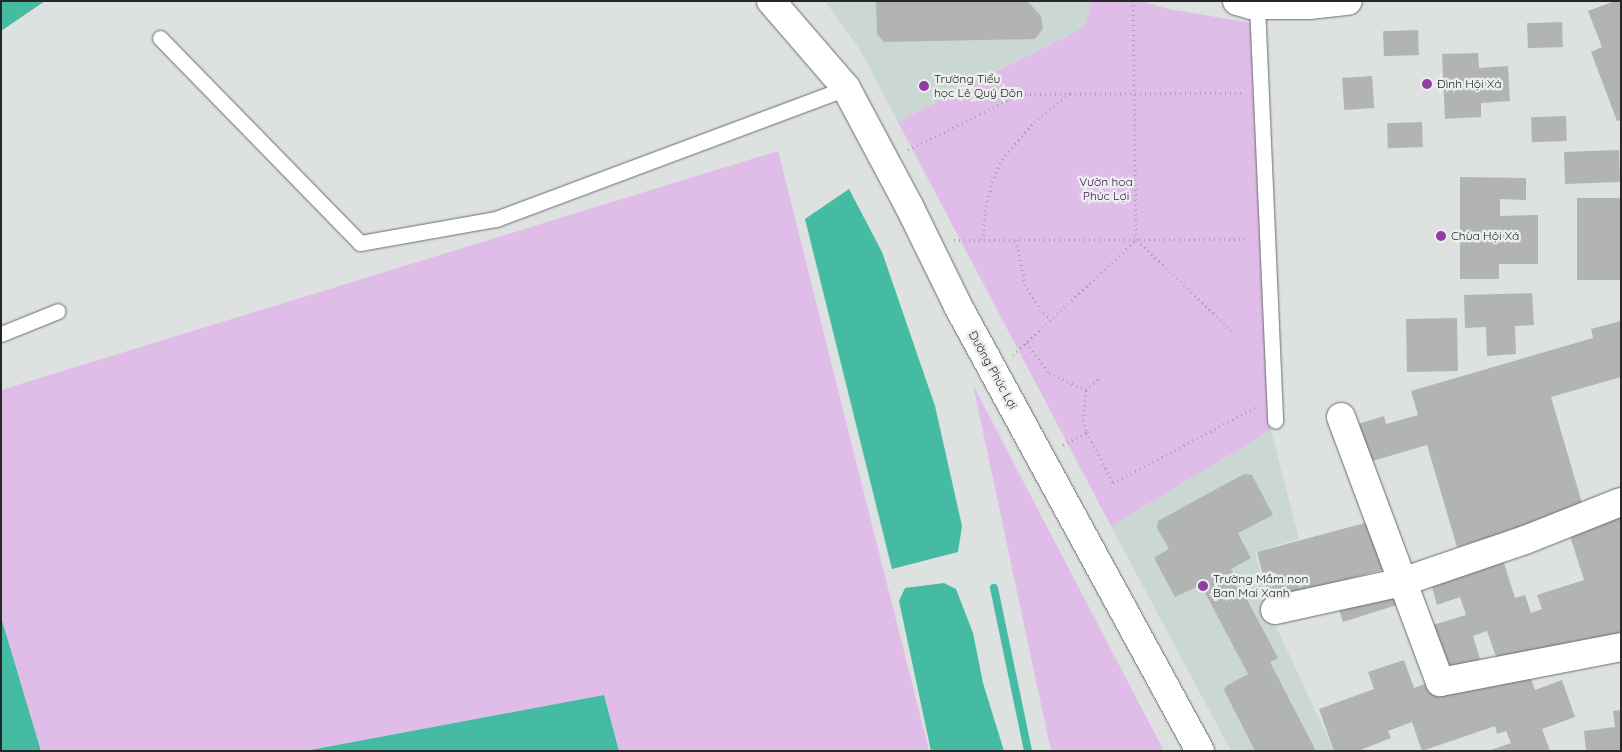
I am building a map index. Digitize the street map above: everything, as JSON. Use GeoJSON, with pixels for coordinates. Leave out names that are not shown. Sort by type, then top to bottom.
{"type":"FeatureCollection","features":[{"type":"Feature","properties":{"kind":"street","name":"Đường Phúc Lợi"},"geometry":{"type":"LineString","coordinates":[[771,1],[846,88],[994,372],[1200,751]]}},
{"type":"Feature","properties":{"kind":"street"},"geometry":{"type":"LineString","coordinates":[[1247,3],[1348,1]]}},
{"type":"Feature","properties":{"kind":"street"},"geometry":{"type":"LineString","coordinates":[[1341,417],[1440,682],[1621,647]]}},
{"type":"Feature","properties":{"kind":"street"},"geometry":{"type":"LineString","coordinates":[[1275,610],[1402,582],[1525,540],[1621,502]]}},
{"type":"Feature","properties":{"kind":"lane"},"geometry":{"type":"LineString","coordinates":[[1247,3],[1260,93],[1269,239],[1275,420]]}},
{"type":"Feature","properties":{"kind":"lane"},"geometry":{"type":"LineString","coordinates":[[160,38],[360,243],[496,220],[846,88]]}},
{"type":"Feature","properties":{"kind":"lane"},"geometry":{"type":"LineString","coordinates":[[1,334],[58,311]]}},
{"type":"Feature","properties":{"kind":"path"},"geometry":{"type":"LineString","coordinates":[[1132,1],[1136,240],[1232,331]]}},
{"type":"Feature","properties":{"kind":"path"},"geometry":{"type":"LineString","coordinates":[[983,240],[989,192],[1002,159],[1034,122],[1070,93]]}},
{"type":"Feature","properties":{"kind":"path"},"geometry":{"type":"LineString","coordinates":[[885,161],[1020,94],[1260,93]]}},
{"type":"Feature","properties":{"kind":"path"},"geometry":{"type":"LineString","coordinates":[[926,240],[1269,239]]}},
{"type":"Feature","properties":{"kind":"path"},"geometry":{"type":"LineString","coordinates":[[1016,240],[1025,284],[1040,309],[1051,319]]}},
{"type":"Feature","properties":{"kind":"path"},"geometry":{"type":"LineString","coordinates":[[994,372],[1136,240]]}},
{"type":"Feature","properties":{"kind":"path"},"geometry":{"type":"LineString","coordinates":[[1026,343],[1049,373],[1086,390]]}},
{"type":"Feature","properties":{"kind":"path"},"geometry":{"type":"LineString","coordinates":[[1100,378],[1086,390],[1083,420],[1087,432],[1113,483],[1274,398]]}},
{"type":"Feature","properties":{"kind":"shaded area"},"geometry":{"type":"Polygon","coordinates":[[[1,1],[45,1],[1,31],[1,1]]]}},
{"type":"Feature","properties":{"kind":"shaded area","name":"Trường Tiểu học Lê Quý Đôn"},"geometry":{"type":"Polygon","coordinates":[[[825,1],[1092,1],[1084,27],[898,122],[860,50],[825,1]]]}},
{"type":"Feature","properties":{"kind":"shaded area"},"geometry":{"type":"Polygon","coordinates":[[[849,189],[882,252],[935,406],[962,526],[958,552],[892,569],[805,219],[849,189]]]}},
{"type":"Feature","properties":{"kind":"shaded area","name":"Trường Mầm non Ban Mai Xanh"},"geometry":{"type":"Polygon","coordinates":[[[1271,430],[1299,539],[1255,552],[1273,620],[1334,751],[1231,751],[1111,526],[1271,430]]]}},
{"type":"Feature","properties":{"kind":"shaded area"},"geometry":{"type":"Polygon","coordinates":[[[944,583],[956,589],[973,633],[983,683],[1004,751],[931,751],[899,601],[905,588],[944,583]]]}},
{"type":"Feature","properties":{"kind":"shaded area"},"geometry":{"type":"Polygon","coordinates":[[[1,617],[41,751],[1,751],[1,617]]]}},
{"type":"Feature","properties":{"kind":"shaded area"},"geometry":{"type":"Polygon","coordinates":[[[604,695],[619,751],[305,751],[604,695]]]}},
{"type":"Feature","properties":{"kind":"green space","name":"Vườn hoa Phúc Lợi"},"geometry":{"type":"Polygon","coordinates":[[[1092,1],[1142,1],[1168,9],[1252,23],[1271,430],[1111,526],[898,122],[1084,27],[1092,1]]]}},
{"type":"Feature","properties":{"kind":"green space"},"geometry":{"type":"Polygon","coordinates":[[[778,151],[929,751],[619,751],[604,695],[305,751],[41,751],[1,617],[1,390],[778,151]]]}},
{"type":"Feature","properties":{"kind":"green space"},"geometry":{"type":"Polygon","coordinates":[[[973,385],[1164,751],[1051,751],[973,385]]]}},
{"type":"Feature","properties":{"kind":"building"},"geometry":{"type":"Polygon","coordinates":[[[876,1],[1027,1],[1041,16],[1043,29],[1035,39],[884,42],[877,34],[876,1]]]}},
{"type":"Feature","properties":{"kind":"building"},"geometry":{"type":"Polygon","coordinates":[[[1615,1],[1621,1],[1621,120],[1617,121],[1591,52],[1602,47],[1588,11],[1615,1]]]}},
{"type":"Feature","properties":{"kind":"building"},"geometry":{"type":"Polygon","coordinates":[[[1562,22],[1563,47],[1528,48],[1527,23],[1562,22]]]}},
{"type":"Feature","properties":{"kind":"building"},"geometry":{"type":"Polygon","coordinates":[[[1418,30],[1419,55],[1384,56],[1383,31],[1418,30]]]}},
{"type":"Feature","properties":{"kind":"building"},"geometry":{"type":"Polygon","coordinates":[[[1478,53],[1479,68],[1508,66],[1510,101],[1481,103],[1481,117],[1445,119],[1442,54],[1478,53]]]}},
{"type":"Feature","properties":{"kind":"building"},"geometry":{"type":"Polygon","coordinates":[[[1372,76],[1374,108],[1344,110],[1342,78],[1372,76]]]}},
{"type":"Feature","properties":{"kind":"building"},"geometry":{"type":"Polygon","coordinates":[[[1566,116],[1567,141],[1532,142],[1531,117],[1566,116]]]}},
{"type":"Feature","properties":{"kind":"building"},"geometry":{"type":"Polygon","coordinates":[[[1422,122],[1423,147],[1388,148],[1387,123],[1422,122]]]}},
{"type":"Feature","properties":{"kind":"building"},"geometry":{"type":"Polygon","coordinates":[[[1619,150],[1620,182],[1565,184],[1564,152],[1619,150]]]}},
{"type":"Feature","properties":{"kind":"building"},"geometry":{"type":"Polygon","coordinates":[[[1460,177],[1526,178],[1526,200],[1500,199],[1500,216],[1538,215],[1538,264],[1499,264],[1499,279],[1460,279],[1460,177]]]}},
{"type":"Feature","properties":{"kind":"building"},"geometry":{"type":"Polygon","coordinates":[[[1577,198],[1621,198],[1621,280],[1577,280],[1577,198]]]}},
{"type":"Feature","properties":{"kind":"building"},"geometry":{"type":"Polygon","coordinates":[[[1532,293],[1534,325],[1515,326],[1516,354],[1487,356],[1486,327],[1465,328],[1464,295],[1532,293]]]}},
{"type":"Feature","properties":{"kind":"building"},"geometry":{"type":"Polygon","coordinates":[[[1457,318],[1458,371],[1407,372],[1406,319],[1457,318]]]}},
{"type":"Feature","properties":{"kind":"building"},"geometry":{"type":"Polygon","coordinates":[[[1621,321],[1621,377],[1551,397],[1584,510],[1457,547],[1427,445],[1359,465],[1348,427],[1384,416],[1386,424],[1418,415],[1411,391],[1593,338],[1591,329],[1621,321]]]}},
{"type":"Feature","properties":{"kind":"building"},"geometry":{"type":"Polygon","coordinates":[[[1244,474],[1252,475],[1273,515],[1238,533],[1251,558],[1231,569],[1278,658],[1270,662],[1316,751],[1255,751],[1224,690],[1226,686],[1248,674],[1201,585],[1175,597],[1155,560],[1155,557],[1169,549],[1157,528],[1158,521],[1244,474]]]}},
{"type":"Feature","properties":{"kind":"building"},"geometry":{"type":"Polygon","coordinates":[[[1621,508],[1621,636],[1499,665],[1487,631],[1473,636],[1483,669],[1439,676],[1423,628],[1466,615],[1460,597],[1437,605],[1431,583],[1503,560],[1515,598],[1525,595],[1531,613],[1542,609],[1537,595],[1584,580],[1570,536],[1590,529],[1587,519],[1621,508]]]}},
{"type":"Feature","properties":{"kind":"building"},"geometry":{"type":"Polygon","coordinates":[[[1376,520],[1389,568],[1330,584],[1332,590],[1271,606],[1257,552],[1376,520]]]}},
{"type":"Feature","properties":{"kind":"building"},"geometry":{"type":"Polygon","coordinates":[[[1393,585],[1400,604],[1343,622],[1336,600],[1393,585]]]}},
{"type":"Feature","properties":{"kind":"building"},"geometry":{"type":"Polygon","coordinates":[[[1404,660],[1414,688],[1437,680],[1512,674],[1515,682],[1530,676],[1535,690],[1562,680],[1575,717],[1542,729],[1550,751],[1488,751],[1511,743],[1506,731],[1497,734],[1495,726],[1422,751],[1412,722],[1388,731],[1391,738],[1358,751],[1334,751],[1319,709],[1374,689],[1368,672],[1404,660]]]}},
{"type":"Feature","properties":{"kind":"building"},"geometry":{"type":"Polygon","coordinates":[[[1621,710],[1621,751],[1586,751],[1584,731],[1615,727],[1613,711],[1621,710]]]}},
{"type":"Feature","properties":{"kind":"waterway"},"geometry":{"type":"LineString","coordinates":[[994,588],[1028,751]]}},
{"type":"Feature","properties":{"kind":"place","name":"Đình Hội Xá"},"geometry":{"type":"Point","coordinates":[1427,84]}},
{"type":"Feature","properties":{"kind":"place","name":"Trường Tiểu học Lê Quý Đôn"},"geometry":{"type":"Point","coordinates":[924,86]}},
{"type":"Feature","properties":{"kind":"place","name":"Chùa Hội Xá"},"geometry":{"type":"Point","coordinates":[1441,236]}},
{"type":"Feature","properties":{"kind":"place","name":"Trường Mầm non Ban Mai Xanh"},"geometry":{"type":"Point","coordinates":[1203,586]}}]}
